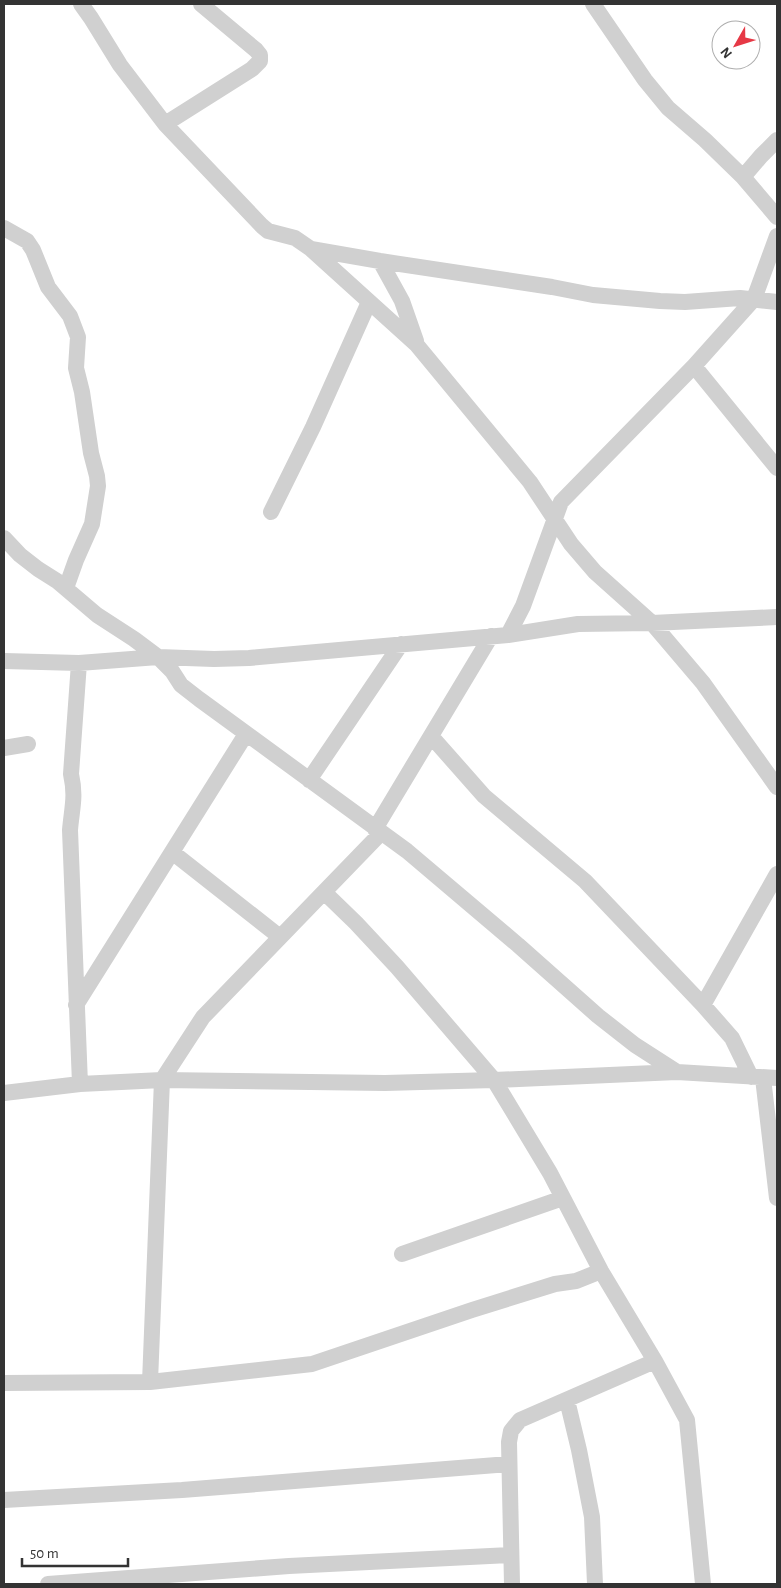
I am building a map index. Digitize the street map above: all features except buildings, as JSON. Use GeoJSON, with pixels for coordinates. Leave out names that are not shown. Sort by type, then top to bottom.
{"type":"FeatureCollection","features":[{"type":"Feature","properties":{"kind":"street"},"geometry":{"type":"LineString","coordinates":[[81,4],[120,65],[165,124],[268,232],[296,238],[311,249],[416,344],[530,482],[571,544],[595,572],[652,623],[703,682],[775,780]]}},
{"type":"Feature","properties":{"kind":"street"},"geometry":{"type":"LineString","coordinates":[[165,124],[252,69],[260,61],[260,55],[256,50],[201,4]]}},
{"type":"Feature","properties":{"kind":"street"},"geometry":{"type":"LineString","coordinates":[[593,4],[645,80],[668,108],[706,140],[777,217]]}},
{"type":"Feature","properties":{"kind":"street"},"geometry":{"type":"LineString","coordinates":[[743,178],[777,140]]}},
{"type":"Feature","properties":{"kind":"street"},"geometry":{"type":"LineString","coordinates":[[4,228],[27,241],[33,250],[48,287],[70,316],[78,337],[76,368],[82,392],[91,453],[98,476],[98,486],[92,524],[66,588]]}},
{"type":"Feature","properties":{"kind":"street"},"geometry":{"type":"LineString","coordinates":[[508,635],[523,606],[561,502],[694,366],[754,300],[777,236]]}},
{"type":"Feature","properties":{"kind":"street"},"geometry":{"type":"LineString","coordinates":[[311,249],[593,295],[685,302],[740,298],[777,302]]}},
{"type":"Feature","properties":{"kind":"street"},"geometry":{"type":"LineString","coordinates":[[380,261],[402,301],[416,344]]}},
{"type":"Feature","properties":{"kind":"street"},"geometry":{"type":"LineString","coordinates":[[271,512],[313,426],[369,302]]}},
{"type":"Feature","properties":{"kind":"street"},"geometry":{"type":"LineString","coordinates":[[694,366],[777,468]]}},
{"type":"Feature","properties":{"kind":"street"},"geometry":{"type":"LineString","coordinates":[[4,538],[28,562],[158,657],[172,671],[181,685],[427,868],[598,1016],[677,1072]]}},
{"type":"Feature","properties":{"kind":"street"},"geometry":{"type":"LineString","coordinates":[[4,660],[79,663],[158,657],[232,658],[315,653],[508,635],[578,624],[652,623],[777,617]]}},
{"type":"Feature","properties":{"kind":"street"},"geometry":{"type":"LineString","coordinates":[[150,1382],[162,1080],[203,1017],[324,892],[378,831],[431,736],[491,636]]}},
{"type":"Feature","properties":{"kind":"street"},"geometry":{"type":"LineString","coordinates":[[309,780],[401,644]]}},
{"type":"Feature","properties":{"kind":"street"},"geometry":{"type":"LineString","coordinates":[[79,663],[71,774],[74,788],[74,805],[70,830],[80,1084]]}},
{"type":"Feature","properties":{"kind":"street"},"geometry":{"type":"LineString","coordinates":[[76,1005],[246,734]]}},
{"type":"Feature","properties":{"kind":"street"},"geometry":{"type":"LineString","coordinates":[[431,736],[484,796],[586,881],[703,1005],[764,1078],[777,1198]]}},
{"type":"Feature","properties":{"kind":"street"},"geometry":{"type":"LineString","coordinates":[[4,748],[28,744]]}},
{"type":"Feature","properties":{"kind":"street"},"geometry":{"type":"LineString","coordinates":[[172,852],[280,937]]}},
{"type":"Feature","properties":{"kind":"street"},"geometry":{"type":"LineString","coordinates":[[703,1005],[777,874]]}},
{"type":"Feature","properties":{"kind":"street"},"geometry":{"type":"LineString","coordinates":[[324,892],[397,967],[494,1080],[550,1172],[601,1272],[655,1361],[687,1420],[703,1584]]}},
{"type":"Feature","properties":{"kind":"street"},"geometry":{"type":"LineString","coordinates":[[4,1094],[80,1084],[162,1080],[385,1083],[677,1072],[764,1078]]}},
{"type":"Feature","properties":{"kind":"street"},"geometry":{"type":"LineString","coordinates":[[402,1254],[563,1198]]}},
{"type":"Feature","properties":{"kind":"street"},"geometry":{"type":"LineString","coordinates":[[4,1383],[150,1382],[312,1364],[472,1310],[555,1284],[576,1281],[601,1272]]}},
{"type":"Feature","properties":{"kind":"street"},"geometry":{"type":"LineString","coordinates":[[512,1584],[509,1442],[511,1431],[520,1420],[655,1361]]}},
{"type":"Feature","properties":{"kind":"street"},"geometry":{"type":"LineString","coordinates":[[567,1400],[580,1450],[592,1517],[596,1584]]}},
{"type":"Feature","properties":{"kind":"street"},"geometry":{"type":"LineString","coordinates":[[4,1500],[182,1490],[510,1464]]}},
{"type":"Feature","properties":{"kind":"street"},"geometry":{"type":"LineString","coordinates":[[48,1584],[289,1566],[512,1556]]}}]}
